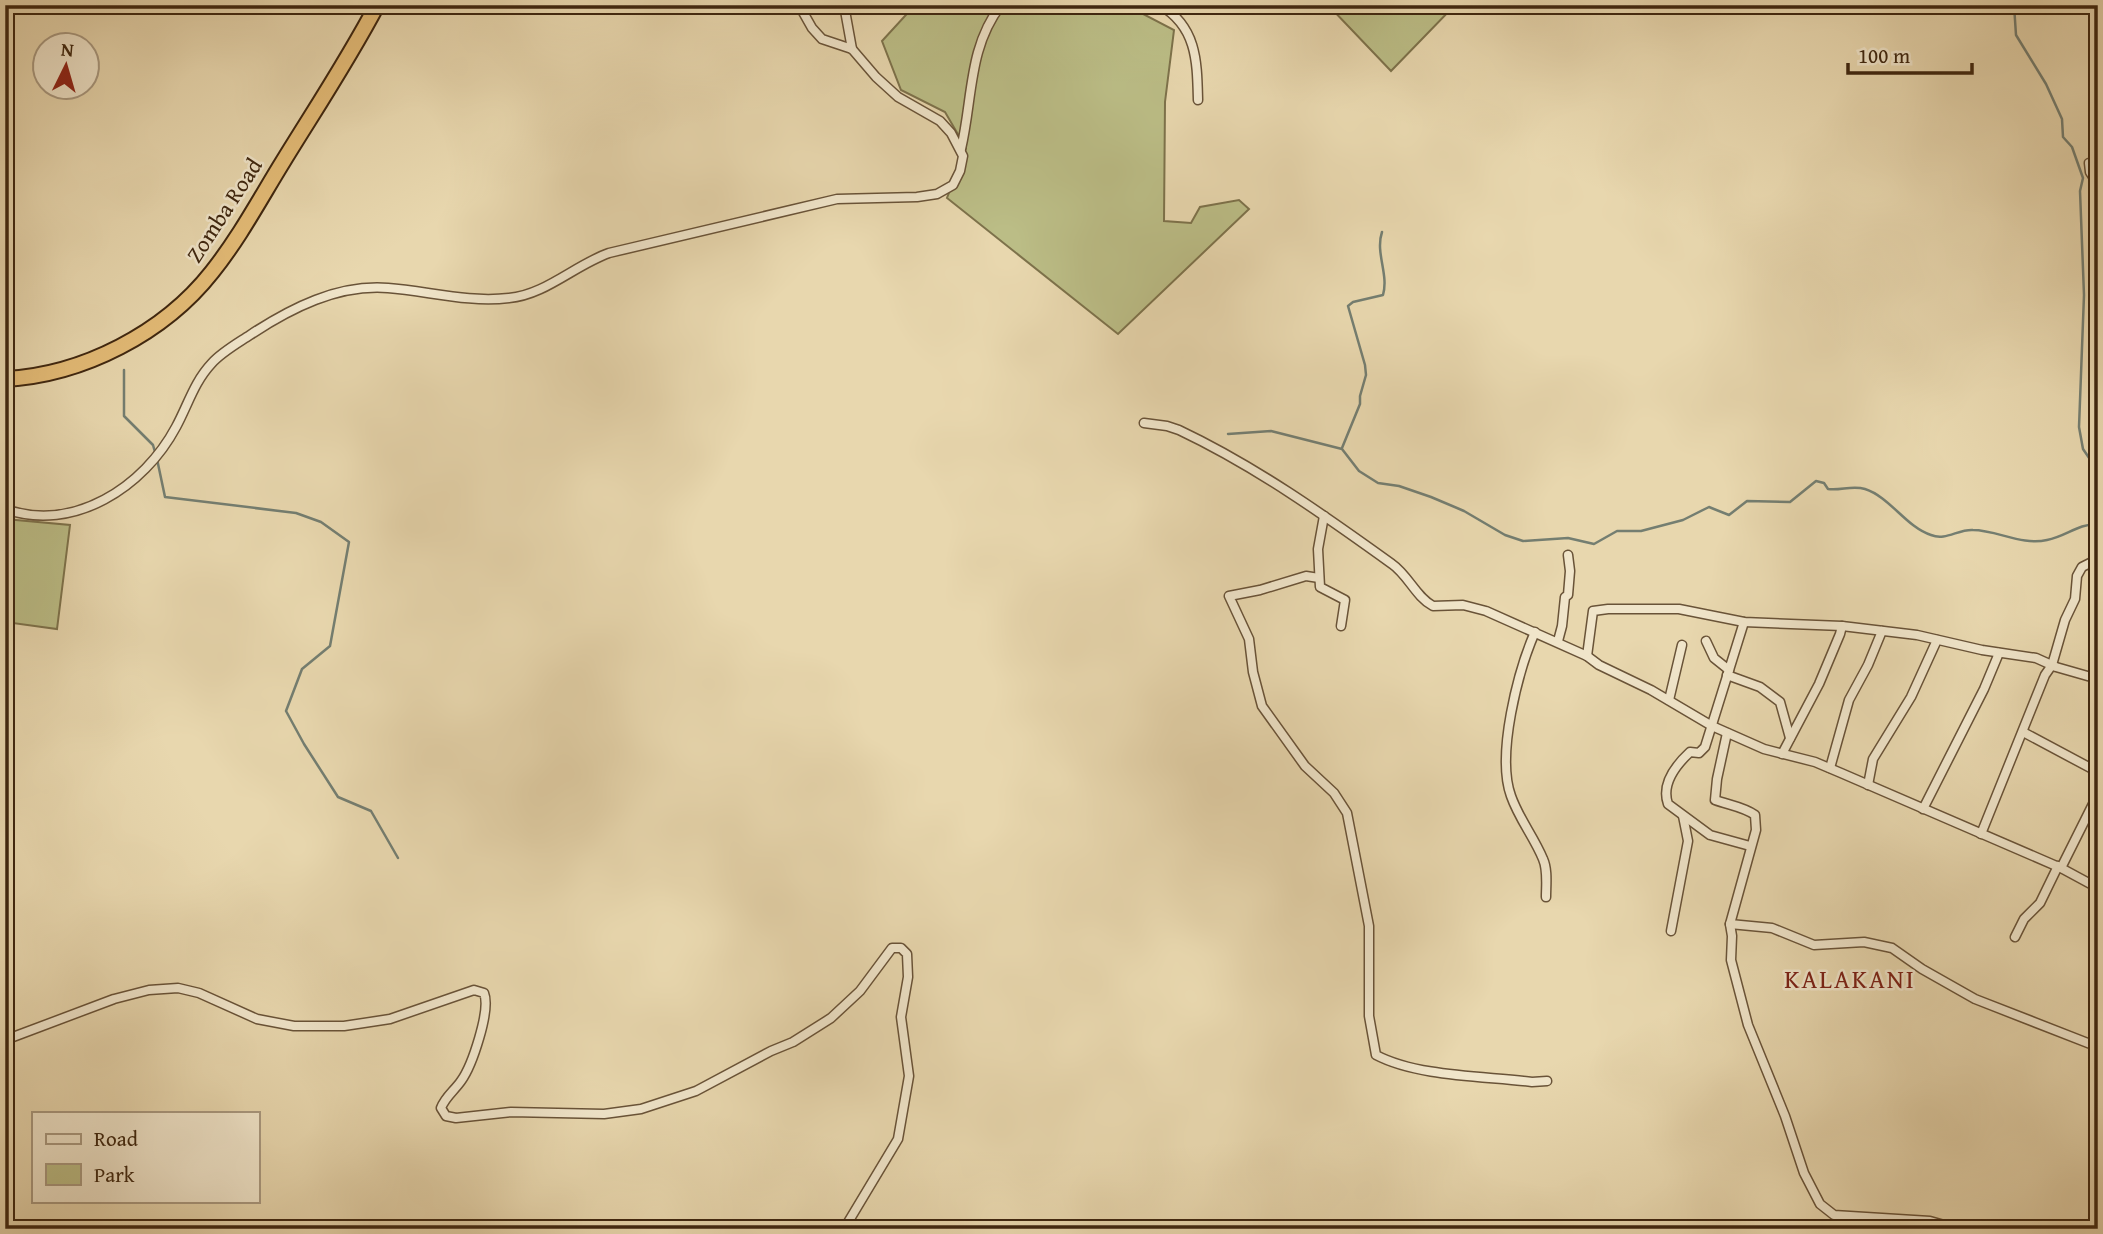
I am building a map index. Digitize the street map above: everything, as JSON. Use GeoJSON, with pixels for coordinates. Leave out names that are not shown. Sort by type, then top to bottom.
{"type":"FeatureCollection","features":[{"type":"Feature","properties":{"kind":"highway","name":"Zomba Road"},"geometry":{"type":"LineString","coordinates":[[5,379],[47,373],[87,361],[121,346],[167,315],[200,286],[229,249],[357,45],[377,5]]}},
{"type":"Feature","properties":{"kind":"street"},"geometry":{"type":"LineString","coordinates":[[5,509],[42,516],[63,514],[112,497],[130,484],[160,454],[176,427],[191,392],[213,362],[270,323],[329,295],[371,287],[477,299],[521,296],[609,253],[837,199],[905,198],[937,194],[953,185],[958,177],[963,156],[951,133],[940,121],[898,97],[852,50],[822,39],[812,28],[799,5]]}},
{"type":"Feature","properties":{"kind":"street"},"geometry":{"type":"LineString","coordinates":[[844,5],[852,50]]}},
{"type":"Feature","properties":{"kind":"street"},"geometry":{"type":"LineString","coordinates":[[961,149],[980,40],[1001,5]]}},
{"type":"Feature","properties":{"kind":"street"},"geometry":{"type":"LineString","coordinates":[[1160,5],[1181,22],[1191,39],[1197,68],[1198,100]]}},
{"type":"Feature","properties":{"kind":"street"},"geometry":{"type":"LineString","coordinates":[[2089,163],[2090,172],[2097,183],[2098,210]]}},
{"type":"Feature","properties":{"kind":"street"},"geometry":{"type":"LineString","coordinates":[[1144,423],[1167,426],[1195,438],[1269,479],[1395,566],[1427,604],[1472,607],[1558,641],[1727,733],[1782,754],[1830,768],[2059,867],[2098,888]]}},
{"type":"Feature","properties":{"kind":"street"},"geometry":{"type":"LineString","coordinates":[[1324,516],[1318,548],[1320,587],[1345,600],[1341,626]]}},
{"type":"Feature","properties":{"kind":"street"},"geometry":{"type":"LineString","coordinates":[[1558,641],[1564,617],[1565,597],[1568,596],[1568,555]]}},
{"type":"Feature","properties":{"kind":"street"},"geometry":{"type":"LineString","coordinates":[[1981,834],[2045,675],[2052,666],[2065,620],[2075,598],[2077,576],[2082,567],[2092,562],[2098,563]]}},
{"type":"Feature","properties":{"kind":"street"},"geometry":{"type":"LineString","coordinates":[[1319,578],[1306,576],[1229,596],[1249,639],[1253,672],[1262,706],[1305,766],[1334,793],[1347,813],[1369,926],[1369,1016],[1376,1055],[1421,1070],[1532,1082],[1547,1081]]}},
{"type":"Feature","properties":{"kind":"street"},"geometry":{"type":"LineString","coordinates":[[1587,656],[1593,611],[1608,608],[1679,609],[1744,622],[1842,626],[1937,640],[2036,658],[2052,666],[2098,679]]}},
{"type":"Feature","properties":{"kind":"street"},"geometry":{"type":"LineString","coordinates":[[1744,622],[1705,747],[1699,753],[1690,752],[1681,760],[1668,780],[1665,796],[1668,804],[1710,835],[1750,846]]}},
{"type":"Feature","properties":{"kind":"street"},"geometry":{"type":"LineString","coordinates":[[1782,754],[1819,684],[1842,626]]}},
{"type":"Feature","properties":{"kind":"street"},"geometry":{"type":"LineString","coordinates":[[1830,768],[1849,700],[1882,631]]}},
{"type":"Feature","properties":{"kind":"street"},"geometry":{"type":"LineString","coordinates":[[1535,632],[1526,652],[1510,715],[1507,780],[1523,825],[1544,860],[1546,897]]}},
{"type":"Feature","properties":{"kind":"street"},"geometry":{"type":"LineString","coordinates":[[1868,785],[1873,759],[1912,697],[1937,640]]}},
{"type":"Feature","properties":{"kind":"street"},"geometry":{"type":"LineString","coordinates":[[1706,641],[1714,658],[1728,672],[1760,687],[1780,702],[1790,738]]}},
{"type":"Feature","properties":{"kind":"street"},"geometry":{"type":"LineString","coordinates":[[1669,700],[1682,645]]}},
{"type":"Feature","properties":{"kind":"street"},"geometry":{"type":"LineString","coordinates":[[1923,808],[1984,689],[1999,653]]}},
{"type":"Feature","properties":{"kind":"street"},"geometry":{"type":"LineString","coordinates":[[2023,732],[2098,772]]}},
{"type":"Feature","properties":{"kind":"street"},"geometry":{"type":"LineString","coordinates":[[1727,733],[1717,779],[1716,800],[1738,809],[1746,808],[1755,815],[1756,830],[1730,924],[1731,960],[1748,1025],[1782,1108],[1804,1173],[1820,1204],[1834,1215],[1930,1221],[1958,1229]]}},
{"type":"Feature","properties":{"kind":"street"},"geometry":{"type":"LineString","coordinates":[[2015,937],[2024,919],[2040,903],[2098,794]]}},
{"type":"Feature","properties":{"kind":"street"},"geometry":{"type":"LineString","coordinates":[[1671,931],[1688,841],[1684,817]]}},
{"type":"Feature","properties":{"kind":"street"},"geometry":{"type":"LineString","coordinates":[[1730,924],[1772,928],[1814,945],[1864,942],[1892,948],[1922,969],[1975,999],[2098,1046]]}},
{"type":"Feature","properties":{"kind":"street"},"geometry":{"type":"LineString","coordinates":[[5,1040],[114,999],[149,990],[178,988],[199,993],[257,1019],[302,1026],[344,1026],[390,1019],[474,989],[484,993],[487,999],[484,1020],[462,1080],[444,1100],[442,1108],[446,1116],[559,1111],[583,1116],[604,1114],[641,1109],[696,1091],[793,1042],[831,1018],[860,991],[892,948],[901,948],[907,954],[908,977],[901,1017],[909,1076],[898,1139],[844,1229]]}},
{"type":"Feature","properties":{"kind":"green space"},"geometry":{"type":"Polygon","coordinates":[[[915,5],[1126,5],[1174,30],[1165,102],[1164,221],[1191,223],[1200,207],[1239,200],[1249,209],[1118,334],[947,198],[966,148],[945,112],[901,90],[882,41],[915,5]]]}},
{"type":"Feature","properties":{"kind":"green space"},"geometry":{"type":"Polygon","coordinates":[[[1328,5],[1455,5],[1391,71],[1328,5]]]}},
{"type":"Feature","properties":{"kind":"green space"},"geometry":{"type":"Polygon","coordinates":[[[5,519],[70,525],[57,629],[5,622],[5,519]]]}},
{"type":"Feature","properties":{"kind":"waterway"},"geometry":{"type":"LineString","coordinates":[[2014,5],[2016,35],[2046,84],[2062,119],[2063,137],[2072,147],[2083,178],[2080,191],[2084,295],[2079,427],[2083,449],[2098,471]]}},
{"type":"Feature","properties":{"kind":"waterway"},"geometry":{"type":"LineString","coordinates":[[1342,448],[1360,404],[1366,375],[1348,306],[1353,302],[1383,295],[1380,248],[1382,232]]}},
{"type":"Feature","properties":{"kind":"waterway"},"geometry":{"type":"LineString","coordinates":[[124,370],[124,416],[153,445],[155,452]]}},
{"type":"Feature","properties":{"kind":"waterway"},"geometry":{"type":"LineString","coordinates":[[1228,434],[1271,431],[1342,449],[1359,471],[1378,483],[1399,486],[1431,497],[1464,511],[1505,535],[1523,541],[1568,538],[1594,544],[1617,531],[1641,531],[1683,520],[1709,507],[1729,515],[1747,501],[1790,502],[1816,481],[1824,483],[1828,489],[1860,488],[1874,493],[1914,526],[1936,536],[1973,530],[2038,541],[2098,524]]}},
{"type":"Feature","properties":{"kind":"waterway"},"geometry":{"type":"LineString","coordinates":[[157,459],[165,497],[296,513],[321,522],[349,542],[330,646],[302,669],[286,711],[338,797],[371,811],[398,858]]}},
{"type":"Feature","properties":{"kind":"district","name":"KALAKANI"},"geometry":{"type":"Point","coordinates":[1850,979]}}]}
